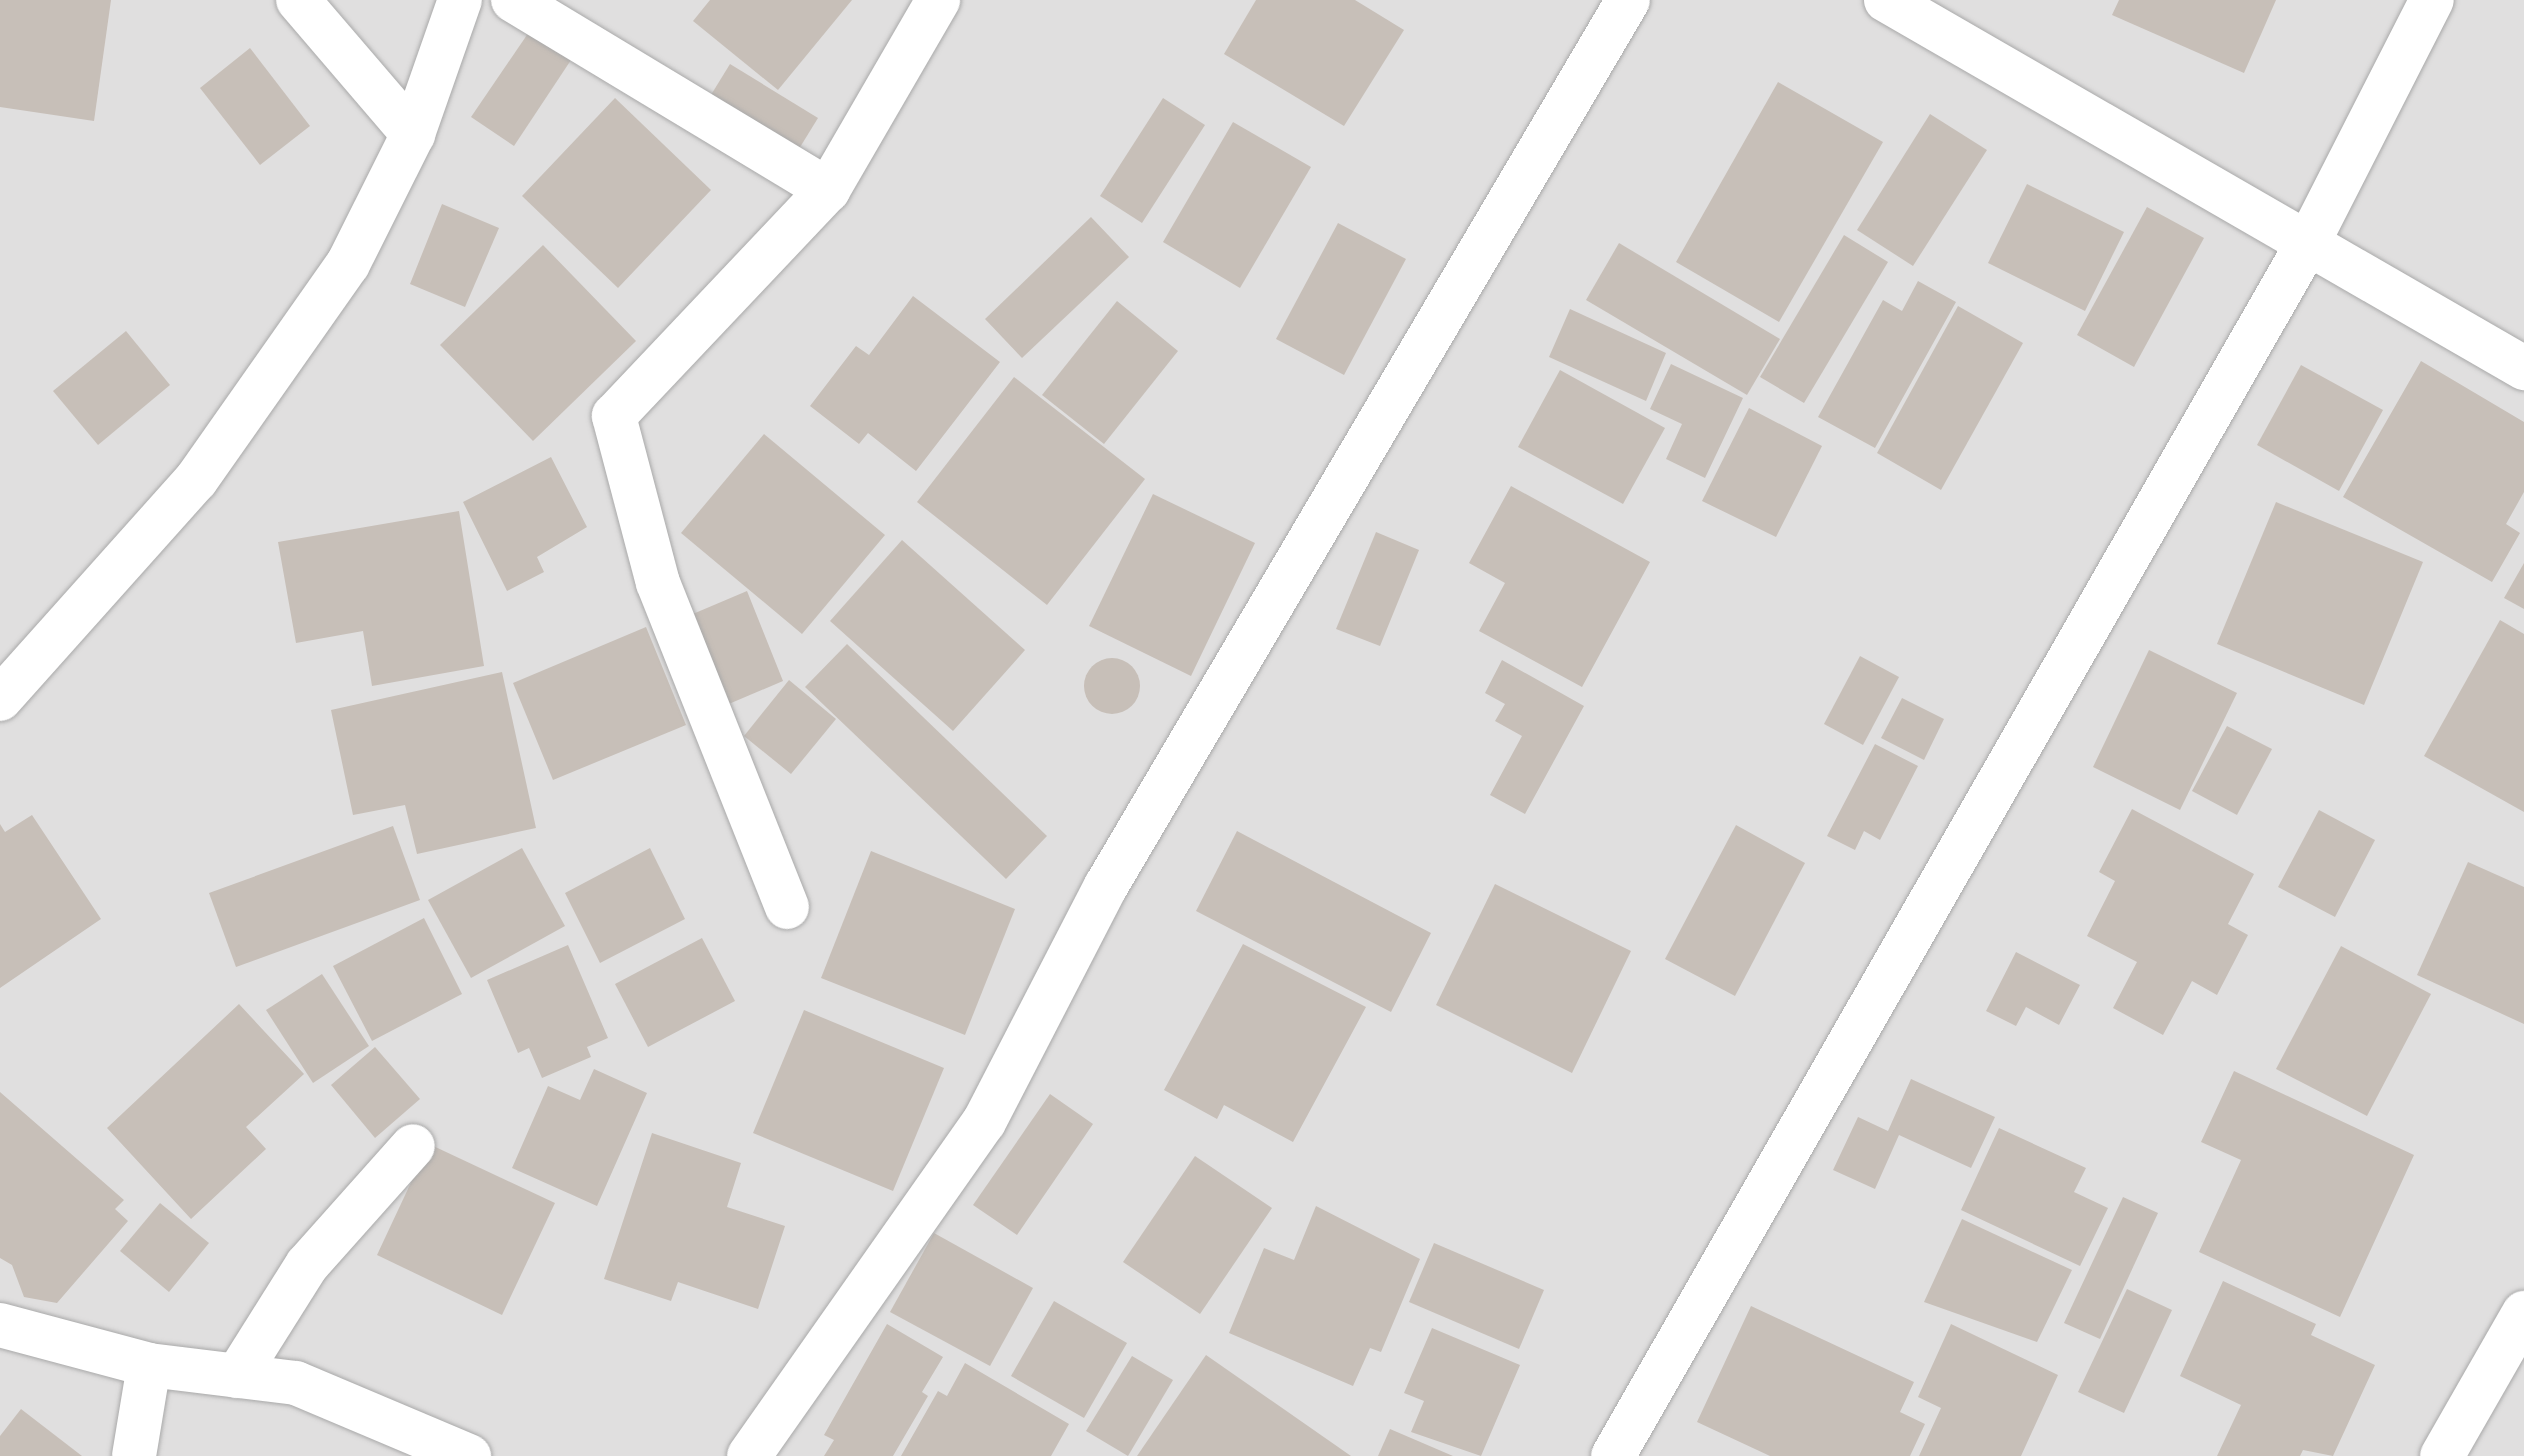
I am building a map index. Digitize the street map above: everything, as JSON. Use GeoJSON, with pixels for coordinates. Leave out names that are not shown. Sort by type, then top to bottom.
{"type":"FeatureCollection","features":[{"type":"Feature","properties":{"kind":"street"},"geometry":{"type":"LineString","coordinates":[[298,0],[413,134]]}},
{"type":"Feature","properties":{"kind":"street"},"geometry":{"type":"LineString","coordinates":[[0,699],[196,480],[348,264],[413,134],[460,0]]}},
{"type":"Feature","properties":{"kind":"street"},"geometry":{"type":"LineString","coordinates":[[513,0],[828,190]]}},
{"type":"Feature","properties":{"kind":"street"},"geometry":{"type":"LineString","coordinates":[[787,907],[658,583],[614,416],[828,190],[938,0]]}},
{"type":"Feature","properties":{"kind":"street"},"geometry":{"type":"LineString","coordinates":[[749,1456],[984,1122],[1106,886],[1628,0]]}},
{"type":"Feature","properties":{"kind":"street"},"geometry":{"type":"LineString","coordinates":[[1886,0],[2310,239],[2524,368]]}},
{"type":"Feature","properties":{"kind":"street"},"geometry":{"type":"LineString","coordinates":[[1613,1456],[2310,239],[2432,0]]}},
{"type":"Feature","properties":{"kind":"street"},"geometry":{"type":"LineString","coordinates":[[237,1376],[307,1265],[413,1146]]}},
{"type":"Feature","properties":{"kind":"street"},"geometry":{"type":"LineString","coordinates":[[2442,1456],[2524,1313]]}},
{"type":"Feature","properties":{"kind":"street"},"geometry":{"type":"LineString","coordinates":[[0,1325],[149,1365],[296,1383],[469,1456]]}},
{"type":"Feature","properties":{"kind":"street"},"geometry":{"type":"LineString","coordinates":[[134,1456],[149,1365]]}},
{"type":"Feature","properties":{"kind":"shaded area"},"geometry":{"type":"Polygon","coordinates":[[[0,0],[2524,0],[2524,1456],[0,1456],[0,0]]]}},
{"type":"Feature","properties":{"kind":"building"},"geometry":{"type":"Polygon","coordinates":[[[0,0],[111,0],[94,121],[0,107],[0,0]]]}},
{"type":"Feature","properties":{"kind":"building"},"geometry":{"type":"Polygon","coordinates":[[[710,0],[852,0],[778,90],[693,21],[710,0]]]}},
{"type":"Feature","properties":{"kind":"building"},"geometry":{"type":"Polygon","coordinates":[[[1256,0],[1355,0],[1404,30],[1344,126],[1224,54],[1256,0]]]}},
{"type":"Feature","properties":{"kind":"building"},"geometry":{"type":"Polygon","coordinates":[[[2119,0],[2276,0],[2244,73],[2112,15],[2119,0]]]}},
{"type":"Feature","properties":{"kind":"building"},"geometry":{"type":"Polygon","coordinates":[[[529,32],[571,60],[514,146],[471,117],[529,32]]]}},
{"type":"Feature","properties":{"kind":"building"},"geometry":{"type":"Polygon","coordinates":[[[250,48],[310,126],[260,165],[200,88],[250,48]]]}},
{"type":"Feature","properties":{"kind":"building"},"geometry":{"type":"Polygon","coordinates":[[[730,64],[818,118],[794,157],[706,103],[730,64]]]}},
{"type":"Feature","properties":{"kind":"building"},"geometry":{"type":"Polygon","coordinates":[[[1778,82],[1883,142],[1779,322],[1676,262],[1778,82]]]}},
{"type":"Feature","properties":{"kind":"building"},"geometry":{"type":"Polygon","coordinates":[[[615,98],[711,190],[618,288],[522,196],[615,98]]]}},
{"type":"Feature","properties":{"kind":"building"},"geometry":{"type":"Polygon","coordinates":[[[1163,98],[1205,125],[1142,223],[1100,196],[1163,98]]]}},
{"type":"Feature","properties":{"kind":"building"},"geometry":{"type":"Polygon","coordinates":[[[1930,114],[1987,150],[1913,266],[1857,230],[1930,114]]]}},
{"type":"Feature","properties":{"kind":"building"},"geometry":{"type":"Polygon","coordinates":[[[1233,122],[1311,167],[1240,288],[1163,242],[1233,122]]]}},
{"type":"Feature","properties":{"kind":"building"},"geometry":{"type":"Polygon","coordinates":[[[2027,184],[2124,232],[2085,311],[1988,263],[2027,184]]]}},
{"type":"Feature","properties":{"kind":"building"},"geometry":{"type":"Polygon","coordinates":[[[442,204],[499,228],[465,307],[410,284],[442,204]]]}},
{"type":"Feature","properties":{"kind":"building"},"geometry":{"type":"Polygon","coordinates":[[[2147,207],[2204,238],[2134,367],[2077,335],[2147,207]]]}},
{"type":"Feature","properties":{"kind":"building"},"geometry":{"type":"Polygon","coordinates":[[[1091,217],[1129,257],[1022,358],[985,319],[1091,217]]]}},
{"type":"Feature","properties":{"kind":"building"},"geometry":{"type":"Polygon","coordinates":[[[1338,223],[1406,259],[1344,375],[1276,339],[1338,223]]]}},
{"type":"Feature","properties":{"kind":"building"},"geometry":{"type":"Polygon","coordinates":[[[1844,235],[1888,262],[1804,403],[1760,377],[1844,235]]]}},
{"type":"Feature","properties":{"kind":"building"},"geometry":{"type":"Polygon","coordinates":[[[1619,243],[1780,339],[1747,395],[1586,300],[1619,243]]]}},
{"type":"Feature","properties":{"kind":"building"},"geometry":{"type":"Polygon","coordinates":[[[543,245],[636,341],[533,441],[440,345],[543,245]]]}},
{"type":"Feature","properties":{"kind":"building"},"geometry":{"type":"Polygon","coordinates":[[[1918,281],[1956,302],[1875,448],[1818,417],[1883,300],[1902,311],[1918,281]]]}},
{"type":"Feature","properties":{"kind":"building"},"geometry":{"type":"Polygon","coordinates":[[[913,296],[1000,362],[916,471],[868,433],[859,444],[810,406],[856,346],[869,355],[913,296]]]}},
{"type":"Feature","properties":{"kind":"building"},"geometry":{"type":"Polygon","coordinates":[[[1117,301],[1178,351],[1104,444],[1042,395],[1117,301]]]}},
{"type":"Feature","properties":{"kind":"building"},"geometry":{"type":"Polygon","coordinates":[[[1958,306],[2023,343],[1941,490],[1877,453],[1958,306]]]}},
{"type":"Feature","properties":{"kind":"building"},"geometry":{"type":"Polygon","coordinates":[[[1570,309],[1666,353],[1646,401],[1549,357],[1570,309]]]}},
{"type":"Feature","properties":{"kind":"building"},"geometry":{"type":"Polygon","coordinates":[[[126,331],[170,385],[98,445],[53,391],[126,331]]]}},
{"type":"Feature","properties":{"kind":"building"},"geometry":{"type":"Polygon","coordinates":[[[2421,361],[2524,422],[2524,492],[2506,524],[2520,533],[2492,582],[2343,497],[2421,361]]]}},
{"type":"Feature","properties":{"kind":"building"},"geometry":{"type":"Polygon","coordinates":[[[1671,364],[1743,398],[1705,478],[1666,459],[1682,424],[1650,409],[1671,364]]]}},
{"type":"Feature","properties":{"kind":"building"},"geometry":{"type":"Polygon","coordinates":[[[2301,365],[2383,410],[2339,491],[2257,445],[2301,365]]]}},
{"type":"Feature","properties":{"kind":"building"},"geometry":{"type":"Polygon","coordinates":[[[1560,370],[1665,428],[1623,504],[1518,447],[1560,370]]]}},
{"type":"Feature","properties":{"kind":"building"},"geometry":{"type":"Polygon","coordinates":[[[1014,377],[1145,479],[1047,605],[917,502],[1014,377]]]}},
{"type":"Feature","properties":{"kind":"building"},"geometry":{"type":"Polygon","coordinates":[[[1749,408],[1822,446],[1776,537],[1702,501],[1749,408]]]}},
{"type":"Feature","properties":{"kind":"building"},"geometry":{"type":"Polygon","coordinates":[[[764,434],[885,535],[802,634],[681,533],[764,434]]]}},
{"type":"Feature","properties":{"kind":"building"},"geometry":{"type":"Polygon","coordinates":[[[551,457],[587,527],[537,557],[544,572],[507,591],[463,502],[551,457]]]}},
{"type":"Feature","properties":{"kind":"building"},"geometry":{"type":"Polygon","coordinates":[[[1511,486],[1650,562],[1582,687],[1479,631],[1505,583],[1469,563],[1511,486]]]}},
{"type":"Feature","properties":{"kind":"building"},"geometry":{"type":"Polygon","coordinates":[[[1153,494],[1255,543],[1191,676],[1089,626],[1153,494]]]}},
{"type":"Feature","properties":{"kind":"building"},"geometry":{"type":"Polygon","coordinates":[[[2276,502],[2423,562],[2364,705],[2217,644],[2276,502]]]}},
{"type":"Feature","properties":{"kind":"building"},"geometry":{"type":"Polygon","coordinates":[[[459,511],[484,666],[372,686],[363,631],[296,643],[278,542],[459,511]]]}},
{"type":"Feature","properties":{"kind":"building"},"geometry":{"type":"Polygon","coordinates":[[[1376,532],[1419,550],[1380,646],[1336,629],[1376,532]]]}},
{"type":"Feature","properties":{"kind":"building"},"geometry":{"type":"Polygon","coordinates":[[[902,540],[1025,650],[953,731],[830,621],[902,540]]]}},
{"type":"Feature","properties":{"kind":"building"},"geometry":{"type":"Polygon","coordinates":[[[2524,563],[2524,609],[2504,598],[2524,563]]]}},
{"type":"Feature","properties":{"kind":"building"},"geometry":{"type":"Polygon","coordinates":[[[747,591],[783,681],[717,709],[681,619],[747,591]]]}},
{"type":"Feature","properties":{"kind":"building"},"geometry":{"type":"Polygon","coordinates":[[[2500,620],[2524,634],[2524,812],[2424,756],[2500,620]]]}},
{"type":"Feature","properties":{"kind":"building"},"geometry":{"type":"Polygon","coordinates":[[[646,627],[686,725],[553,780],[513,683],[646,627]]]}},
{"type":"Feature","properties":{"kind":"building"},"geometry":{"type":"Polygon","coordinates":[[[847,644],[1047,836],[1006,879],[805,687],[847,644]]]}},
{"type":"Feature","properties":{"kind":"building"},"geometry":{"type":"Polygon","coordinates":[[[2149,650],[2237,693],[2180,810],[2093,767],[2149,650]]]}},
{"type":"Feature","properties":{"kind":"building"},"geometry":{"type":"Polygon","coordinates":[[[1860,656],[1899,677],[1863,745],[1824,724],[1860,656]]]}},
{"type":"Feature","properties":{"kind":"building"},"geometry":{"type":"Polygon","coordinates":[[[1112,658],[1132,666],[1140,686],[1132,706],[1112,714],[1092,706],[1084,686],[1092,666],[1112,658]]]}},
{"type":"Feature","properties":{"kind":"building"},"geometry":{"type":"Polygon","coordinates":[[[1502,660],[1584,706],[1525,814],[1490,795],[1522,736],[1495,721],[1505,704],[1485,693],[1502,660]]]}},
{"type":"Feature","properties":{"kind":"building"},"geometry":{"type":"Polygon","coordinates":[[[502,672],[536,828],[417,854],[405,805],[353,815],[331,710],[502,672]]]}},
{"type":"Feature","properties":{"kind":"building"},"geometry":{"type":"Polygon","coordinates":[[[789,680],[836,719],[791,774],[744,736],[789,680]]]}},
{"type":"Feature","properties":{"kind":"building"},"geometry":{"type":"Polygon","coordinates":[[[1902,698],[1944,719],[1924,760],[1881,738],[1902,698]]]}},
{"type":"Feature","properties":{"kind":"building"},"geometry":{"type":"Polygon","coordinates":[[[2227,726],[2272,749],[2237,815],[2192,791],[2227,726]]]}},
{"type":"Feature","properties":{"kind":"building"},"geometry":{"type":"Polygon","coordinates":[[[1875,744],[1918,766],[1880,840],[1864,831],[1855,850],[1827,836],[1875,744]]]}},
{"type":"Feature","properties":{"kind":"building"},"geometry":{"type":"Polygon","coordinates":[[[2132,809],[2254,874],[2228,924],[2248,935],[2217,995],[2192,981],[2163,1035],[2113,1008],[2137,962],[2087,936],[2115,881],[2099,872],[2132,809]]]}},
{"type":"Feature","properties":{"kind":"building"},"geometry":{"type":"Polygon","coordinates":[[[2319,810],[2375,840],[2335,917],[2278,887],[2319,810]]]}},
{"type":"Feature","properties":{"kind":"building"},"geometry":{"type":"Polygon","coordinates":[[[32,815],[101,919],[0,988],[0,824],[5,832],[32,815]]]}},
{"type":"Feature","properties":{"kind":"building"},"geometry":{"type":"Polygon","coordinates":[[[1736,825],[1805,863],[1735,996],[1665,959],[1736,825]]]}},
{"type":"Feature","properties":{"kind":"building"},"geometry":{"type":"Polygon","coordinates":[[[393,826],[420,900],[236,967],[209,893],[393,826]]]}},
{"type":"Feature","properties":{"kind":"building"},"geometry":{"type":"Polygon","coordinates":[[[1237,831],[1431,933],[1391,1012],[1196,911],[1237,831]]]}},
{"type":"Feature","properties":{"kind":"building"},"geometry":{"type":"Polygon","coordinates":[[[522,848],[565,926],[471,978],[428,900],[522,848]]]}},
{"type":"Feature","properties":{"kind":"building"},"geometry":{"type":"Polygon","coordinates":[[[650,848],[685,919],[600,963],[565,893],[650,848]]]}},
{"type":"Feature","properties":{"kind":"building"},"geometry":{"type":"Polygon","coordinates":[[[871,851],[1015,909],[965,1035],[821,978],[871,851]]]}},
{"type":"Feature","properties":{"kind":"building"},"geometry":{"type":"Polygon","coordinates":[[[2468,862],[2524,887],[2524,1024],[2417,975],[2468,862]]]}},
{"type":"Feature","properties":{"kind":"building"},"geometry":{"type":"Polygon","coordinates":[[[1495,884],[1631,951],[1572,1073],[1436,1005],[1495,884]]]}},
{"type":"Feature","properties":{"kind":"building"},"geometry":{"type":"Polygon","coordinates":[[[424,918],[462,994],[372,1041],[333,966],[424,918]]]}},
{"type":"Feature","properties":{"kind":"building"},"geometry":{"type":"Polygon","coordinates":[[[702,938],[735,1001],[648,1047],[615,984],[702,938]]]}},
{"type":"Feature","properties":{"kind":"building"},"geometry":{"type":"Polygon","coordinates":[[[1243,944],[1366,1007],[1293,1142],[1224,1105],[1217,1119],[1164,1090],[1243,944]]]}},
{"type":"Feature","properties":{"kind":"building"},"geometry":{"type":"Polygon","coordinates":[[[568,945],[608,1038],[587,1047],[591,1057],[542,1078],[529,1048],[518,1053],[487,980],[568,945]]]}},
{"type":"Feature","properties":{"kind":"building"},"geometry":{"type":"Polygon","coordinates":[[[2341,946],[2431,994],[2367,1116],[2276,1069],[2341,946]]]}},
{"type":"Feature","properties":{"kind":"building"},"geometry":{"type":"Polygon","coordinates":[[[2016,952],[2080,985],[2059,1025],[2026,1007],[2016,1026],[1986,1011],[2016,952]]]}},
{"type":"Feature","properties":{"kind":"building"},"geometry":{"type":"Polygon","coordinates":[[[322,974],[369,1046],[313,1083],[266,1010],[322,974]]]}},
{"type":"Feature","properties":{"kind":"building"},"geometry":{"type":"Polygon","coordinates":[[[239,1004],[304,1074],[246,1127],[266,1149],[191,1219],[107,1128],[239,1004]]]}},
{"type":"Feature","properties":{"kind":"building"},"geometry":{"type":"Polygon","coordinates":[[[804,1010],[944,1068],[893,1191],[753,1133],[804,1010]]]}},
{"type":"Feature","properties":{"kind":"building"},"geometry":{"type":"Polygon","coordinates":[[[375,1047],[420,1099],[375,1138],[331,1085],[375,1047]]]}},
{"type":"Feature","properties":{"kind":"building"},"geometry":{"type":"Polygon","coordinates":[[[594,1069],[647,1093],[597,1206],[512,1168],[548,1086],[580,1100],[594,1069]]]}},
{"type":"Feature","properties":{"kind":"building"},"geometry":{"type":"Polygon","coordinates":[[[2234,1071],[2414,1155],[2340,1317],[2199,1252],[2241,1160],[2201,1142],[2234,1071]]]}},
{"type":"Feature","properties":{"kind":"building"},"geometry":{"type":"Polygon","coordinates":[[[1911,1079],[1995,1117],[1971,1168],[1899,1135],[1875,1189],[1833,1170],[1858,1117],[1888,1131],[1911,1079]]]}},
{"type":"Feature","properties":{"kind":"building"},"geometry":{"type":"Polygon","coordinates":[[[0,1092],[124,1200],[115,1209],[128,1221],[57,1303],[24,1297],[12,1265],[0,1258],[0,1092]]]}},
{"type":"Feature","properties":{"kind":"building"},"geometry":{"type":"Polygon","coordinates":[[[1050,1094],[1093,1124],[1017,1235],[973,1205],[1050,1094]]]}},
{"type":"Feature","properties":{"kind":"building"},"geometry":{"type":"Polygon","coordinates":[[[1999,1128],[2086,1168],[2074,1192],[2108,1208],[2080,1266],[1961,1210],[1999,1128]]]}},
{"type":"Feature","properties":{"kind":"building"},"geometry":{"type":"Polygon","coordinates":[[[652,1133],[741,1163],[727,1207],[785,1226],[758,1309],[678,1282],[671,1301],[604,1279],[652,1133]]]}},
{"type":"Feature","properties":{"kind":"building"},"geometry":{"type":"Polygon","coordinates":[[[429,1144],[555,1203],[502,1315],[377,1255],[429,1144]]]}},
{"type":"Feature","properties":{"kind":"building"},"geometry":{"type":"Polygon","coordinates":[[[1195,1156],[1272,1208],[1200,1314],[1123,1262],[1195,1156]]]}},
{"type":"Feature","properties":{"kind":"building"},"geometry":{"type":"Polygon","coordinates":[[[2123,1197],[2158,1213],[2100,1339],[2064,1323],[2123,1197]]]}},
{"type":"Feature","properties":{"kind":"building"},"geometry":{"type":"Polygon","coordinates":[[[160,1203],[209,1243],[169,1292],[120,1251],[160,1203]]]}},
{"type":"Feature","properties":{"kind":"building"},"geometry":{"type":"Polygon","coordinates":[[[1316,1206],[1420,1259],[1381,1352],[1370,1348],[1353,1386],[1229,1333],[1264,1248],[1294,1260],[1316,1206]]]}},
{"type":"Feature","properties":{"kind":"building"},"geometry":{"type":"Polygon","coordinates":[[[1962,1219],[2072,1270],[2037,1342],[1924,1302],[1962,1219]]]}},
{"type":"Feature","properties":{"kind":"building"},"geometry":{"type":"Polygon","coordinates":[[[934,1233],[1033,1288],[990,1366],[890,1312],[934,1233]]]}},
{"type":"Feature","properties":{"kind":"building"},"geometry":{"type":"Polygon","coordinates":[[[1434,1243],[1544,1290],[1519,1349],[1409,1302],[1434,1243]]]}},
{"type":"Feature","properties":{"kind":"building"},"geometry":{"type":"Polygon","coordinates":[[[2223,1281],[2316,1324],[2311,1335],[2375,1365],[2333,1456],[2303,1450],[2300,1456],[2217,1456],[2241,1405],[2180,1376],[2223,1281]]]}},
{"type":"Feature","properties":{"kind":"building"},"geometry":{"type":"Polygon","coordinates":[[[2127,1289],[2172,1310],[2124,1413],[2078,1392],[2127,1289]]]}},
{"type":"Feature","properties":{"kind":"building"},"geometry":{"type":"Polygon","coordinates":[[[1054,1301],[1127,1343],[1084,1418],[1011,1376],[1054,1301]]]}},
{"type":"Feature","properties":{"kind":"building"},"geometry":{"type":"Polygon","coordinates":[[[1751,1306],[1914,1382],[1900,1412],[1925,1424],[1910,1456],[1770,1456],[1697,1422],[1751,1306]]]}},
{"type":"Feature","properties":{"kind":"building"},"geometry":{"type":"Polygon","coordinates":[[[887,1324],[943,1357],[922,1392],[928,1396],[893,1456],[824,1456],[834,1440],[824,1435],[887,1324]]]}},
{"type":"Feature","properties":{"kind":"building"},"geometry":{"type":"Polygon","coordinates":[[[1951,1324],[2058,1375],[2021,1456],[1919,1456],[1941,1408],[1918,1397],[1951,1324]]]}},
{"type":"Feature","properties":{"kind":"building"},"geometry":{"type":"Polygon","coordinates":[[[1432,1328],[1520,1365],[1481,1456],[1411,1432],[1424,1401],[1404,1393],[1432,1328]]]}},
{"type":"Feature","properties":{"kind":"building"},"geometry":{"type":"Polygon","coordinates":[[[1206,1355],[1351,1456],[1137,1456],[1206,1355]]]}},
{"type":"Feature","properties":{"kind":"building"},"geometry":{"type":"Polygon","coordinates":[[[1132,1356],[1173,1380],[1128,1456],[1086,1431],[1132,1356]]]}},
{"type":"Feature","properties":{"kind":"building"},"geometry":{"type":"Polygon","coordinates":[[[965,1363],[1069,1424],[1051,1456],[901,1456],[938,1391],[947,1396],[965,1363]]]}},
{"type":"Feature","properties":{"kind":"building"},"geometry":{"type":"Polygon","coordinates":[[[21,1409],[82,1456],[0,1456],[0,1436],[21,1409]]]}},
{"type":"Feature","properties":{"kind":"building"},"geometry":{"type":"Polygon","coordinates":[[[1390,1429],[1453,1456],[1378,1456],[1390,1429]]]}}]}
